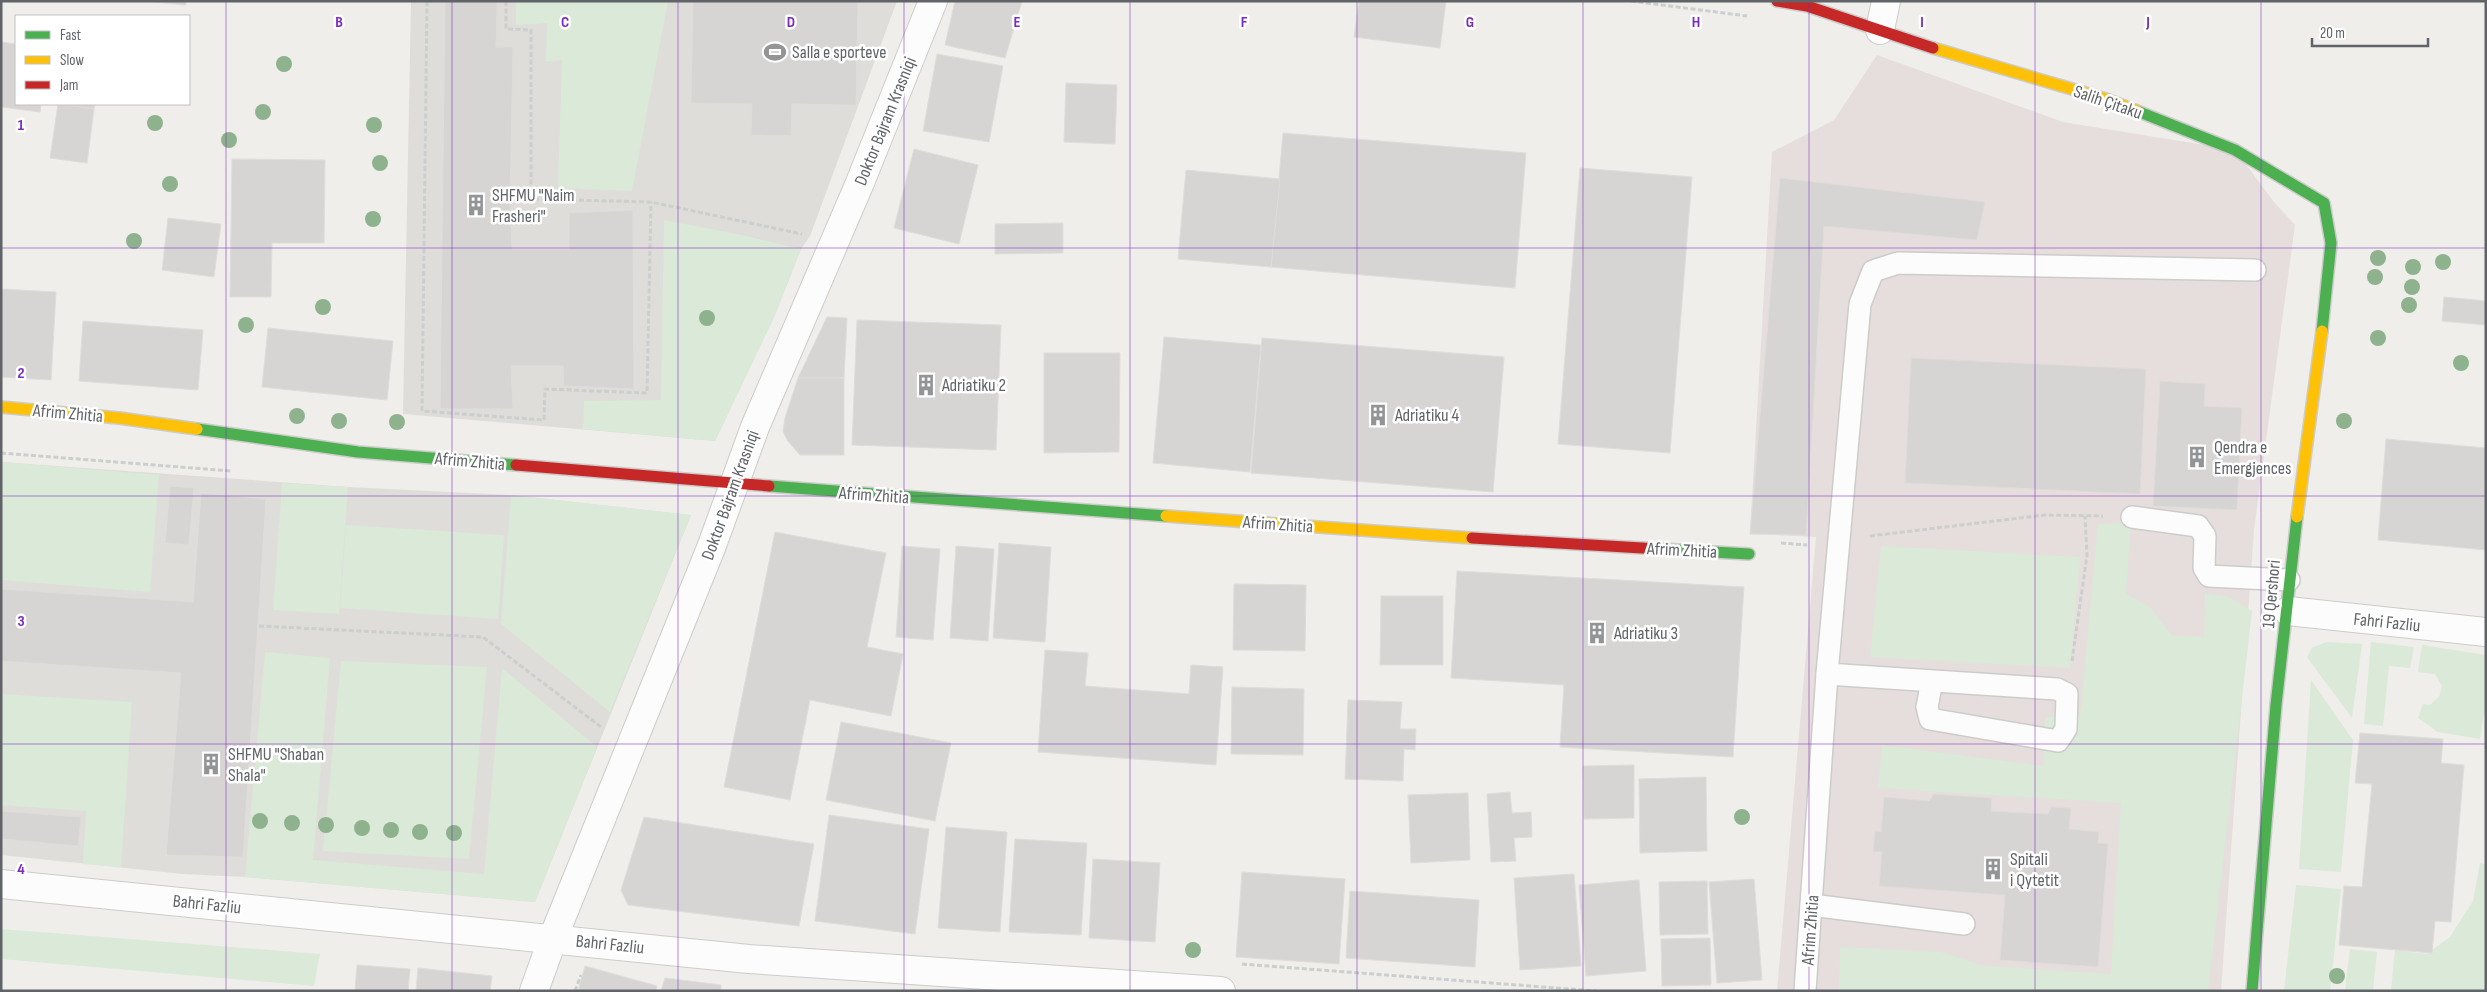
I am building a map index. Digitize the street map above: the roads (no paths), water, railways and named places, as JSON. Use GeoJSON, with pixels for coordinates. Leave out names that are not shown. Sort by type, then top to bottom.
{"type":"FeatureCollection","features":[{"type":"Feature","properties":{"kind":"street","name":"Doktor Bajram Krasniqi"},"geometry":{"type":"LineString","coordinates":[[534,991],[552,938],[711,548],[734,482],[859,185],[933,1]]}},
{"type":"Feature","properties":{"kind":"street","name":"Salih Çitaku"},"geometry":{"type":"LineString","coordinates":[[1777,1],[1807,6],[1982,64],[2106,99],[2235,150],[2324,203]]}},
{"type":"Feature","properties":{"kind":"street"},"geometry":{"type":"LineString","coordinates":[[1880,30],[1886,1]]}},
{"type":"Feature","properties":{"kind":"street","name":"19 Qershori"},"geometry":{"type":"LineString","coordinates":[[2252,991],[2276,705],[2288,611],[2289,580],[2327,295],[2331,243],[2324,203]]}},
{"type":"Feature","properties":{"kind":"street","name":"Afrim Zhitia"},"geometry":{"type":"LineString","coordinates":[[1,407],[119,418],[358,452],[924,499],[1476,538],[1749,554]]}},
{"type":"Feature","properties":{"kind":"street","name":"Fahri Fazliu"},"geometry":{"type":"LineString","coordinates":[[2288,611],[2486,632]]}},
{"type":"Feature","properties":{"kind":"street","name":"Bahri Fazliu"},"geometry":{"type":"LineString","coordinates":[[1,884],[749,959],[1220,991]]}},
{"type":"Feature","properties":{"kind":"lane","name":"Afrim Zhitia"},"geometry":{"type":"LineString","coordinates":[[1805,991],[1827,674],[1860,304],[1873,271],[1898,263],[2255,270]]}},
{"type":"Feature","properties":{"kind":"lane"},"geometry":{"type":"LineString","coordinates":[[2132,517],[2198,526],[2205,536],[2204,568],[2209,576],[2289,580]]}},
{"type":"Feature","properties":{"kind":"lane"},"geometry":{"type":"LineString","coordinates":[[1827,674],[2057,689],[2067,694],[2066,728],[2058,741],[1930,719],[1927,707],[1932,681]]}},
{"type":"Feature","properties":{"kind":"lane"},"geometry":{"type":"LineString","coordinates":[[1811,905],[1964,924]]}},
{"type":"Feature","properties":{"kind":"place","name":"Salla e sporteve"},"geometry":{"type":"Point","coordinates":[775,52]}},
{"type":"Feature","properties":{"kind":"place","name":"SHFMU \"Naim Frasheri\""},"geometry":{"type":"Point","coordinates":[476,205]}},
{"type":"Feature","properties":{"kind":"place","name":"Adriatiku 2"},"geometry":{"type":"Point","coordinates":[926,385]}},
{"type":"Feature","properties":{"kind":"place","name":"Adriatiku 4"},"geometry":{"type":"Point","coordinates":[1378,415]}},
{"type":"Feature","properties":{"kind":"place","name":"Qendra e Emergjences"},"geometry":{"type":"Point","coordinates":[2197,457]}},
{"type":"Feature","properties":{"kind":"place","name":"Adriatiku 3"},"geometry":{"type":"Point","coordinates":[1597,633]}},
{"type":"Feature","properties":{"kind":"place","name":"SHFMU \"Shaban Shala\""},"geometry":{"type":"Point","coordinates":[211,764]}},
{"type":"Feature","properties":{"kind":"place","name":"Spitali i Qytetit"},"geometry":{"type":"Point","coordinates":[1993,869]}}]}
